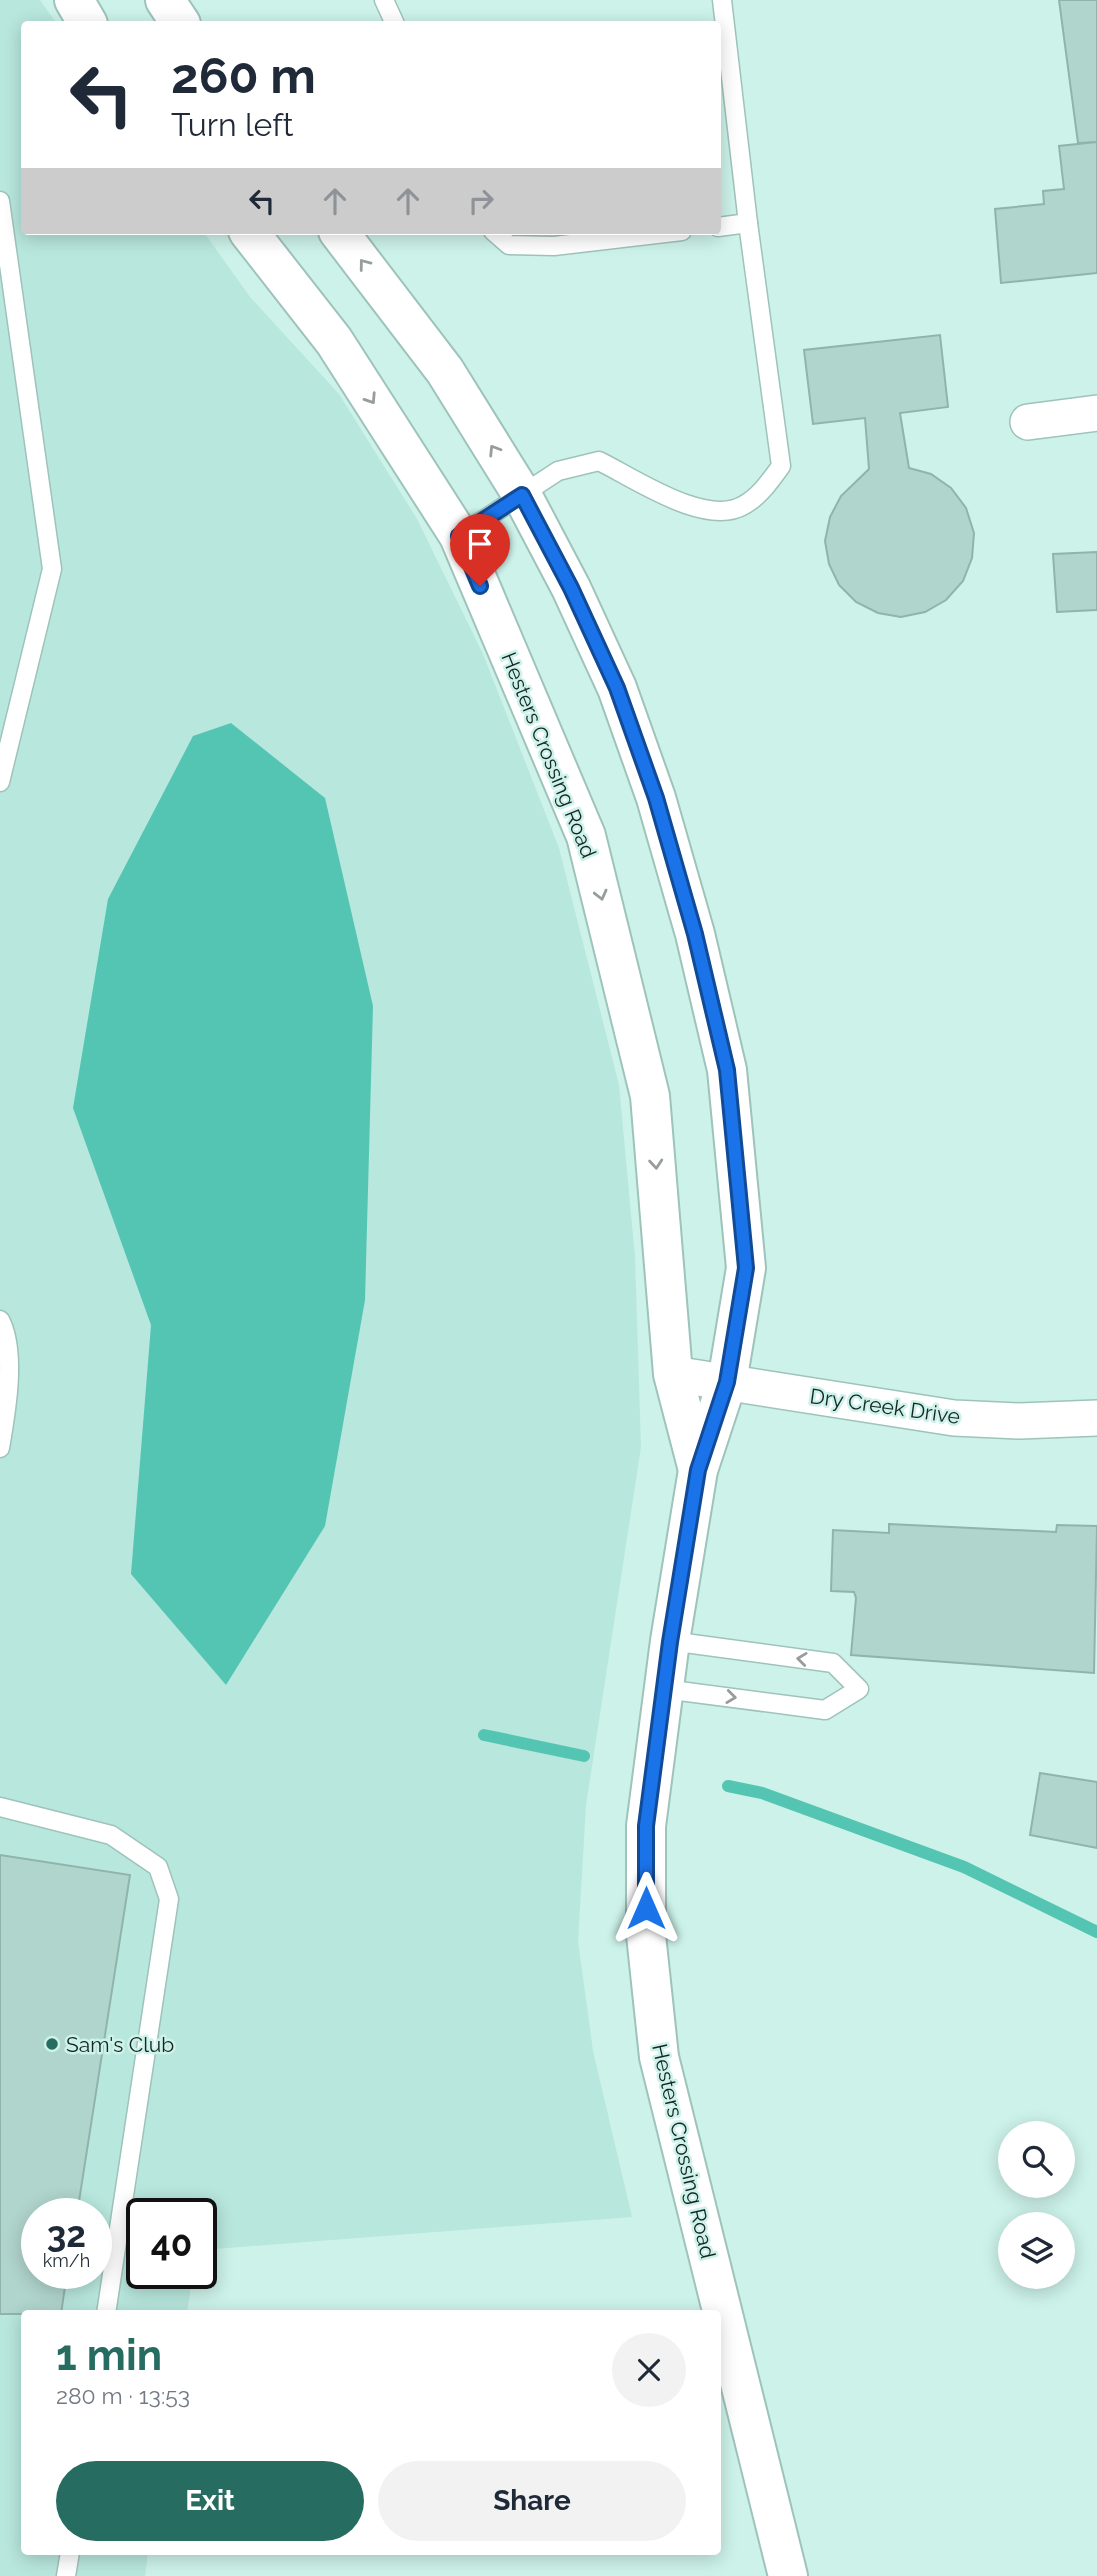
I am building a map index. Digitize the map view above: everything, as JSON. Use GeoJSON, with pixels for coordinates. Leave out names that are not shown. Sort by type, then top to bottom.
{"type":"FeatureCollection","features":[{"type":"Feature","properties":{"kind":"street"},"geometry":{"type":"LineString","coordinates":[[74,0],[86,21]]}},
{"type":"Feature","properties":{"kind":"street"},"geometry":{"type":"LineString","coordinates":[[165,0],[179,21]]}},
{"type":"Feature","properties":{"kind":"street","name":"Hesters Crossing Road"},"geometry":{"type":"LineString","coordinates":[[251,235],[334,341],[459,536],[586,836],[650,1096],[673,1374],[698,1470]]}},
{"type":"Feature","properties":{"kind":"street","name":"Hesters Crossing Road"},"geometry":{"type":"LineString","coordinates":[[341,235],[444,371],[522,495],[571,588],[626,713],[656,798],[695,934],[723,1056],[746,1268],[727,1382],[698,1470],[670,1642],[646,1826],[646,1935],[659,2057],[788,2576]]}},
{"type":"Feature","properties":{"kind":"street"},"geometry":{"type":"LineString","coordinates":[[1028,422],[1097,413]]}},
{"type":"Feature","properties":{"kind":"street","name":"Dry Creek Drive"},"geometry":{"type":"LineString","coordinates":[[673,1374],[954,1418],[1020,1421],[1097,1418]]}},
{"type":"Feature","properties":{"kind":"lane"},"geometry":{"type":"LineString","coordinates":[[384,0],[394,21]]}},
{"type":"Feature","properties":{"kind":"lane"},"geometry":{"type":"LineString","coordinates":[[459,536],[558,471],[599,461],[676,500],[709,512],[742,507],[765,488],[781,466],[748,223],[722,0]]}},
{"type":"Feature","properties":{"kind":"lane"},"geometry":{"type":"LineString","coordinates":[[0,201],[52,569],[0,782]]}},
{"type":"Feature","properties":{"kind":"lane"},"geometry":{"type":"LineString","coordinates":[[721,227],[748,223]]}},
{"type":"Feature","properties":{"kind":"lane"},"geometry":{"type":"LineString","coordinates":[[498,235],[509,244],[554,246],[648,235]]}},
{"type":"Feature","properties":{"kind":"lane"},"geometry":{"type":"LineString","coordinates":[[0,1320],[9,1336],[6,1414],[0,1448]]}},
{"type":"Feature","properties":{"kind":"lane"},"geometry":{"type":"LineString","coordinates":[[664,1689],[825,1710],[859,1689],[833,1663],[670,1642]]}},
{"type":"Feature","properties":{"kind":"lane"},"geometry":{"type":"LineString","coordinates":[[0,1807],[110,1835],[158,1867],[169,1899],[107,2310]]}},
{"type":"Feature","properties":{"kind":"lane"},"geometry":{"type":"LineString","coordinates":[[66,2576],[69,2555]]}},
{"type":"Feature","properties":{"kind":"shaded area"},"geometry":{"type":"Polygon","coordinates":[[[0,0],[40,0],[55,21],[21,21],[21,235],[206,235],[250,297],[339,394],[417,519],[483,654],[559,848],[619,1085],[635,1257],[641,1447],[586,1805],[578,1941],[593,2051],[632,2217],[217,2249],[217,2198],[126,2198],[126,2289],[191,2289],[187,2310],[21,2310],[21,2555],[148,2555],[145,2576],[0,2576],[0,0]]]}},
{"type":"Feature","properties":{"kind":"shaded area"},"geometry":{"type":"Polygon","coordinates":[[[231,723],[325,798],[373,1006],[365,1300],[325,1526],[226,1685],[131,1574],[151,1325],[73,1108],[108,899],[193,736],[231,723]]]}},
{"type":"Feature","properties":{"kind":"building"},"geometry":{"type":"Polygon","coordinates":[[[1059,0],[1097,0],[1097,142],[1078,143],[1059,0]]]}},
{"type":"Feature","properties":{"kind":"building"},"geometry":{"type":"Polygon","coordinates":[[[1097,142],[1097,273],[1001,283],[995,209],[1044,204],[1043,191],[1064,189],[1059,146],[1097,142]]]}},
{"type":"Feature","properties":{"kind":"building"},"geometry":{"type":"Polygon","coordinates":[[[940,335],[948,407],[900,413],[909,468],[931,474],[951,488],[966,508],[974,533],[972,558],[963,581],[946,600],[925,612],[901,617],[878,613],[856,602],[839,585],[829,564],[825,541],[830,517],[841,496],[869,469],[865,418],[813,424],[804,350],[940,335]]]}},
{"type":"Feature","properties":{"kind":"building"},"geometry":{"type":"Polygon","coordinates":[[[1097,552],[1097,610],[1057,612],[1053,554],[1097,552]]]}},
{"type":"Feature","properties":{"kind":"building"},"geometry":{"type":"Polygon","coordinates":[[[889,1524],[1056,1532],[1057,1525],[1097,1526],[1094,1673],[851,1655],[856,1598],[854,1592],[831,1591],[833,1530],[889,1533],[889,1524]]]}},
{"type":"Feature","properties":{"kind":"building"},"geometry":{"type":"Polygon","coordinates":[[[1040,1773],[1097,1782],[1097,1848],[1030,1835],[1040,1773]]]}},
{"type":"Feature","properties":{"kind":"building","name":"Sam's Club"},"geometry":{"type":"Polygon","coordinates":[[[0,1855],[130,1875],[80,2198],[21,2198],[21,2289],[65,2289],[62,2310],[21,2310],[21,2314],[0,2314],[0,1855]]]}},
{"type":"Feature","properties":{"kind":"waterway"},"geometry":{"type":"LineString","coordinates":[[484,1735],[584,1756]]}},
{"type":"Feature","properties":{"kind":"waterway"},"geometry":{"type":"LineString","coordinates":[[728,1786],[762,1793],[964,1867],[1097,1932]]}},
{"type":"Feature","properties":{"kind":"place","name":"Sam's Club"},"geometry":{"type":"Point","coordinates":[52,2044]}},
{"type":"Feature","properties":{"kind":"route"},"geometry":{"type":"LineString","coordinates":[[480,586],[459,536],[522,495],[571,588],[617,688],[656,798],[695,934],[727,1070],[746,1268],[727,1382],[698,1470],[670,1642],[646,1826],[646,1908]]}}]}
